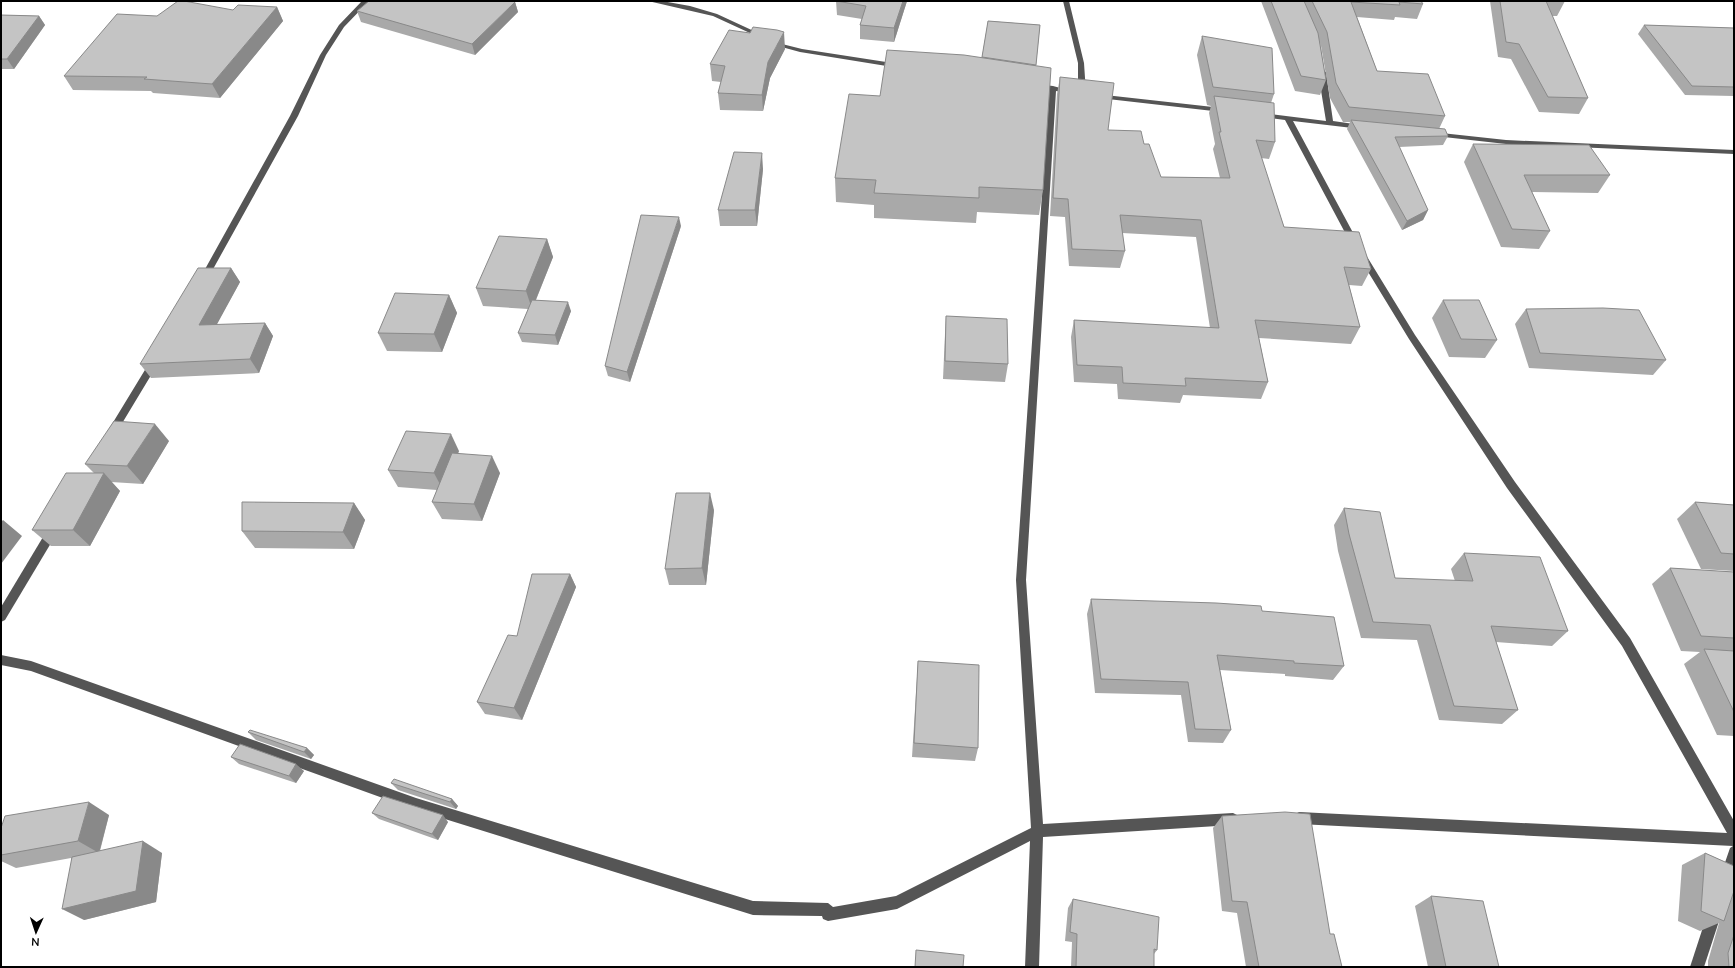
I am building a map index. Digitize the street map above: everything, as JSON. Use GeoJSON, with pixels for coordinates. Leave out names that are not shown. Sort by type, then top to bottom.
{"type":"FeatureCollection","features":[{"type":"Feature","properties":{"kind":"street"},"geometry":{"type":"LineString","coordinates":[[199,286],[223,246],[294,116],[323,56],[341,26],[366,1]]}},
{"type":"Feature","properties":{"kind":"street"},"geometry":{"type":"LineString","coordinates":[[651,1],[690,8],[715,15],[780,45],[802,51],[906,67]]}},
{"type":"Feature","properties":{"kind":"street"},"geometry":{"type":"LineString","coordinates":[[1066,1],[1081,63],[1082,94]]}},
{"type":"Feature","properties":{"kind":"street"},"geometry":{"type":"LineString","coordinates":[[1320,62],[1330,124]]}},
{"type":"Feature","properties":{"kind":"street"},"geometry":{"type":"LineString","coordinates":[[1030,85],[1082,94],[1232,112]]}},
{"type":"Feature","properties":{"kind":"street"},"geometry":{"type":"LineString","coordinates":[[1032,967],[1037,831],[1021,580],[1053,88]]}},
{"type":"Feature","properties":{"kind":"street"},"geometry":{"type":"LineString","coordinates":[[1256,115],[1368,128]]}},
{"type":"Feature","properties":{"kind":"street"},"geometry":{"type":"LineString","coordinates":[[1288,118],[1350,234],[1412,337],[1511,485],[1626,642],[1734,833]]}},
{"type":"Feature","properties":{"kind":"street"},"geometry":{"type":"LineString","coordinates":[[1429,134],[1506,142],[1734,152]]}},
{"type":"Feature","properties":{"kind":"street"},"geometry":{"type":"LineString","coordinates":[[108,440],[160,352]]}},
{"type":"Feature","properties":{"kind":"street"},"geometry":{"type":"LineString","coordinates":[[1,617],[58,522]]}},
{"type":"Feature","properties":{"kind":"street"},"geometry":{"type":"LineString","coordinates":[[1,660],[31,666],[416,804],[753,908],[828,910],[828,914],[898,902],[1037,831],[1242,818]]}},
{"type":"Feature","properties":{"kind":"street"},"geometry":{"type":"LineString","coordinates":[[1290,817],[1734,840]]}},
{"type":"Feature","properties":{"kind":"street"},"geometry":{"type":"LineString","coordinates":[[1722,888],[1734,852]]}},
{"type":"Feature","properties":{"kind":"street"},"geometry":{"type":"LineString","coordinates":[[1697,967],[1718,903]]}},
{"type":"Feature","properties":{"kind":"building"},"geometry":{"type":"Polygon","coordinates":[[[178,1],[233,10],[238,5],[277,7],[212,84],[144,79],[147,77],[64,76],[117,14],[157,16],[178,1]]]}},
{"type":"Feature","properties":{"kind":"building"},"geometry":{"type":"Polygon","coordinates":[[[369,1],[515,2],[472,44],[357,11],[369,1]]]}},
{"type":"Feature","properties":{"kind":"building"},"geometry":{"type":"Polygon","coordinates":[[[836,1],[903,1],[894,28],[860,25],[866,6],[836,1]]]}},
{"type":"Feature","properties":{"kind":"building"},"geometry":{"type":"Polygon","coordinates":[[[1271,1],[1304,1],[1318,33],[1326,80],[1301,76],[1271,1]]]}},
{"type":"Feature","properties":{"kind":"building"},"geometry":{"type":"Polygon","coordinates":[[[1312,1],[1421,1],[1423,4],[1399,2],[1400,5],[1351,2],[1377,71],[1428,74],[1445,116],[1349,107],[1336,83],[1327,32],[1312,1]]]}},
{"type":"Feature","properties":{"kind":"building"},"geometry":{"type":"Polygon","coordinates":[[[1500,1],[1546,1],[1588,98],[1548,97],[1519,44],[1506,42],[1500,1]]]}},
{"type":"Feature","properties":{"kind":"building"},"geometry":{"type":"Polygon","coordinates":[[[1,15],[39,16],[7,59],[1,59],[1,15]]]}},
{"type":"Feature","properties":{"kind":"building"},"geometry":{"type":"Polygon","coordinates":[[[988,21],[1040,25],[1036,65],[982,57],[988,21]]]}},
{"type":"Feature","properties":{"kind":"building"},"geometry":{"type":"Polygon","coordinates":[[[1644,25],[1734,28],[1734,87],[1692,86],[1644,25]]]}},
{"type":"Feature","properties":{"kind":"building"},"geometry":{"type":"Polygon","coordinates":[[[753,27],[784,32],[768,62],[762,95],[718,93],[725,66],[710,64],[729,30],[750,33],[753,27]]]}},
{"type":"Feature","properties":{"kind":"building"},"geometry":{"type":"Polygon","coordinates":[[[1202,36],[1272,48],[1274,94],[1213,87],[1202,36]]]}},
{"type":"Feature","properties":{"kind":"building"},"geometry":{"type":"Polygon","coordinates":[[[887,50],[964,55],[1051,68],[1043,190],[979,187],[979,198],[874,193],[876,180],[835,178],[849,94],[880,96],[887,50]]]}},
{"type":"Feature","properties":{"kind":"building"},"geometry":{"type":"Polygon","coordinates":[[[1060,77],[1114,83],[1108,130],[1141,131],[1144,144],[1149,144],[1161,177],[1230,178],[1219,132],[1221,132],[1214,96],[1274,103],[1275,142],[1256,140],[1284,227],[1359,232],[1371,269],[1344,267],[1360,327],[1255,320],[1268,382],[1185,378],[1186,386],[1123,383],[1122,367],[1077,365],[1074,320],[1219,328],[1201,220],[1120,215],[1125,251],[1072,249],[1068,199],[1053,198],[1060,77]]]}},
{"type":"Feature","properties":{"kind":"building"},"geometry":{"type":"Polygon","coordinates":[[[1351,120],[1445,129],[1448,136],[1395,137],[1428,210],[1407,221],[1351,120]]]}},
{"type":"Feature","properties":{"kind":"building"},"geometry":{"type":"Polygon","coordinates":[[[1473,144],[1589,145],[1610,175],[1524,175],[1550,231],[1512,229],[1473,144]]]}},
{"type":"Feature","properties":{"kind":"building"},"geometry":{"type":"Polygon","coordinates":[[[734,152],[762,153],[755,210],[718,210],[734,152]]]}},
{"type":"Feature","properties":{"kind":"building"},"geometry":{"type":"Polygon","coordinates":[[[641,215],[679,217],[627,372],[605,366],[641,215]]]}},
{"type":"Feature","properties":{"kind":"building"},"geometry":{"type":"Polygon","coordinates":[[[499,236],[547,239],[526,291],[476,288],[499,236]]]}},
{"type":"Feature","properties":{"kind":"building"},"geometry":{"type":"Polygon","coordinates":[[[198,268],[231,268],[199,325],[265,323],[250,359],[140,364],[198,268]]]}},
{"type":"Feature","properties":{"kind":"building"},"geometry":{"type":"Polygon","coordinates":[[[395,293],[449,295],[434,334],[378,333],[395,293]]]}},
{"type":"Feature","properties":{"kind":"building"},"geometry":{"type":"Polygon","coordinates":[[[532,300],[568,302],[555,335],[518,333],[532,300]]]}},
{"type":"Feature","properties":{"kind":"building"},"geometry":{"type":"Polygon","coordinates":[[[1443,300],[1479,300],[1497,340],[1461,339],[1443,300]]]}},
{"type":"Feature","properties":{"kind":"building"},"geometry":{"type":"Polygon","coordinates":[[[1603,308],[1639,310],[1666,360],[1540,353],[1526,309],[1603,308]]]}},
{"type":"Feature","properties":{"kind":"building"},"geometry":{"type":"Polygon","coordinates":[[[946,316],[1007,319],[1008,364],[945,361],[946,316]]]}},
{"type":"Feature","properties":{"kind":"building"},"geometry":{"type":"Polygon","coordinates":[[[114,421],[155,424],[127,466],[85,464],[114,421]]]}},
{"type":"Feature","properties":{"kind":"building"},"geometry":{"type":"Polygon","coordinates":[[[406,431],[451,434],[434,473],[388,470],[406,431]]]}},
{"type":"Feature","properties":{"kind":"building"},"geometry":{"type":"Polygon","coordinates":[[[452,453],[492,456],[474,504],[432,502],[452,453]]]}},
{"type":"Feature","properties":{"kind":"building"},"geometry":{"type":"Polygon","coordinates":[[[66,473],[104,473],[73,530],[32,530],[66,473]]]}},
{"type":"Feature","properties":{"kind":"building"},"geometry":{"type":"Polygon","coordinates":[[[676,493],[710,493],[702,568],[665,569],[676,493]]]}},
{"type":"Feature","properties":{"kind":"building"},"geometry":{"type":"Polygon","coordinates":[[[242,502],[354,503],[343,532],[242,531],[242,502]]]}},
{"type":"Feature","properties":{"kind":"building"},"geometry":{"type":"Polygon","coordinates":[[[1695,502],[1734,505],[1734,554],[1721,553],[1695,502]]]}},
{"type":"Feature","properties":{"kind":"building"},"geometry":{"type":"Polygon","coordinates":[[[1344,508],[1380,512],[1395,578],[1473,581],[1464,553],[1540,557],[1568,631],[1491,626],[1518,710],[1454,706],[1430,625],[1373,622],[1349,534],[1344,508]]]}},
{"type":"Feature","properties":{"kind":"building"},"geometry":{"type":"Polygon","coordinates":[[[1670,568],[1734,572],[1734,638],[1701,636],[1670,568]]]}},
{"type":"Feature","properties":{"kind":"building"},"geometry":{"type":"Polygon","coordinates":[[[532,574],[570,574],[514,708],[477,702],[508,635],[517,636],[532,574]]]}},
{"type":"Feature","properties":{"kind":"building"},"geometry":{"type":"Polygon","coordinates":[[[1091,599],[1261,606],[1262,611],[1334,617],[1344,666],[1294,663],[1294,661],[1217,655],[1231,730],[1195,729],[1188,682],[1101,679],[1091,599]]]}},
{"type":"Feature","properties":{"kind":"building"},"geometry":{"type":"Polygon","coordinates":[[[1704,649],[1734,651],[1734,712],[1704,649]]]}},
{"type":"Feature","properties":{"kind":"building"},"geometry":{"type":"Polygon","coordinates":[[[918,661],[979,665],[978,748],[914,743],[918,661]]]}},
{"type":"Feature","properties":{"kind":"building"},"geometry":{"type":"Polygon","coordinates":[[[250,730],[307,748],[304,752],[248,732],[250,730]]]}},
{"type":"Feature","properties":{"kind":"building"},"geometry":{"type":"Polygon","coordinates":[[[240,744],[296,764],[289,776],[231,757],[240,744]]]}},
{"type":"Feature","properties":{"kind":"building"},"geometry":{"type":"Polygon","coordinates":[[[394,779],[452,799],[450,802],[391,783],[394,779]]]}},
{"type":"Feature","properties":{"kind":"building"},"geometry":{"type":"Polygon","coordinates":[[[383,796],[443,815],[432,834],[372,813],[383,796]]]}},
{"type":"Feature","properties":{"kind":"building"},"geometry":{"type":"Polygon","coordinates":[[[89,802],[78,841],[1,855],[1,828],[5,816],[89,802]]]}},
{"type":"Feature","properties":{"kind":"building"},"geometry":{"type":"Polygon","coordinates":[[[1285,812],[1310,814],[1330,934],[1334,934],[1342,967],[1259,967],[1247,902],[1232,901],[1222,816],[1285,812]]]}},
{"type":"Feature","properties":{"kind":"building"},"geometry":{"type":"Polygon","coordinates":[[[143,841],[136,891],[62,909],[72,857],[143,841]]]}},
{"type":"Feature","properties":{"kind":"building"},"geometry":{"type":"Polygon","coordinates":[[[1705,853],[1734,866],[1734,891],[1724,921],[1701,911],[1705,853]]]}},
{"type":"Feature","properties":{"kind":"building"},"geometry":{"type":"Polygon","coordinates":[[[1431,896],[1483,901],[1499,967],[1446,967],[1431,896]]]}},
{"type":"Feature","properties":{"kind":"building"},"geometry":{"type":"Polygon","coordinates":[[[1073,899],[1159,917],[1157,950],[1154,949],[1154,967],[1076,967],[1077,934],[1070,932],[1073,899]]]}},
{"type":"Feature","properties":{"kind":"building"},"geometry":{"type":"Polygon","coordinates":[[[1734,935],[1734,967],[1729,967],[1728,953],[1734,935]]]}},
{"type":"Feature","properties":{"kind":"building"},"geometry":{"type":"Polygon","coordinates":[[[916,950],[964,955],[963,967],[915,967],[916,950]]]}}]}
